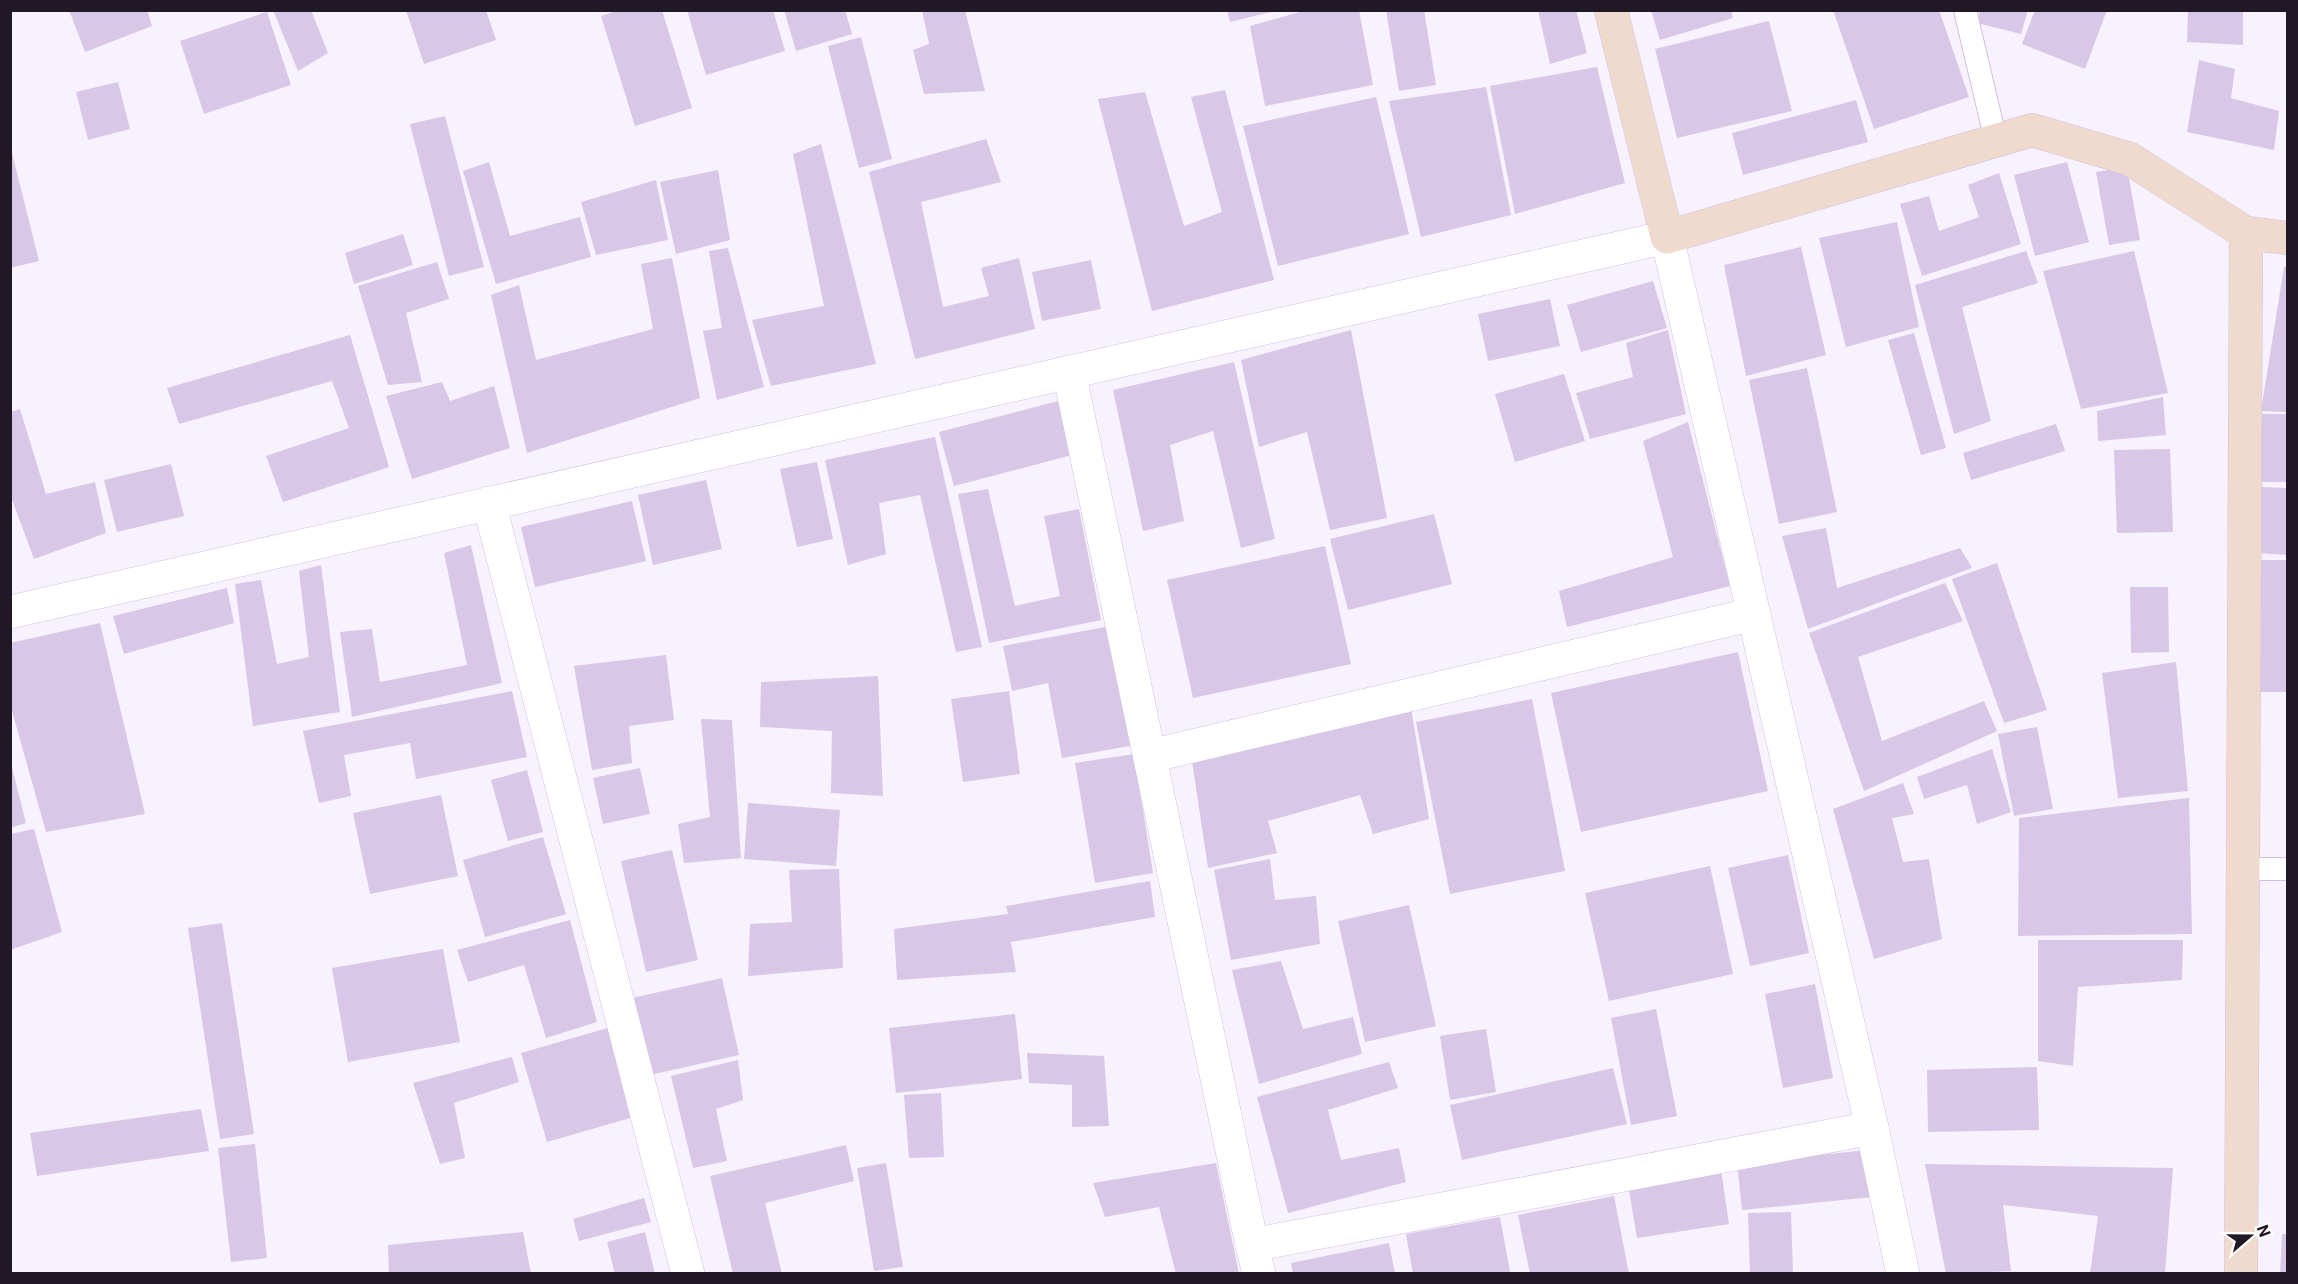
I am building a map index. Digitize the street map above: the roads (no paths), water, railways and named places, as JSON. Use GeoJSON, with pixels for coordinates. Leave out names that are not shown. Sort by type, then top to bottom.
{"type":"FeatureCollection","features":[{"type":"Feature","properties":{"kind":"street"},"geometry":{"type":"LineString","coordinates":[[1611,10],[1667,237],[1872,1128],[1903,1274]]}},
{"type":"Feature","properties":{"kind":"street"},"geometry":{"type":"LineString","coordinates":[[10,612],[1667,237],[2032,130],[2130,159],[2246,233],[2288,238]]}},
{"type":"Feature","properties":{"kind":"street"},"geometry":{"type":"LineString","coordinates":[[2241,1274],[2246,233]]}},
{"type":"Feature","properties":{"kind":"street"},"geometry":{"type":"LineString","coordinates":[[1069,372],[1256,1259],[1872,1128]]}},
{"type":"Feature","properties":{"kind":"street"},"geometry":{"type":"LineString","coordinates":[[489,504],[687,1274]]}},
{"type":"Feature","properties":{"kind":"street"},"geometry":{"type":"LineString","coordinates":[[1150,756],[1754,614]]}},
{"type":"Feature","properties":{"kind":"lane"},"geometry":{"type":"LineString","coordinates":[[1965,10],[1996,141]]}},
{"type":"Feature","properties":{"kind":"lane"},"geometry":{"type":"LineString","coordinates":[[2243,869],[2288,869]]}}]}
